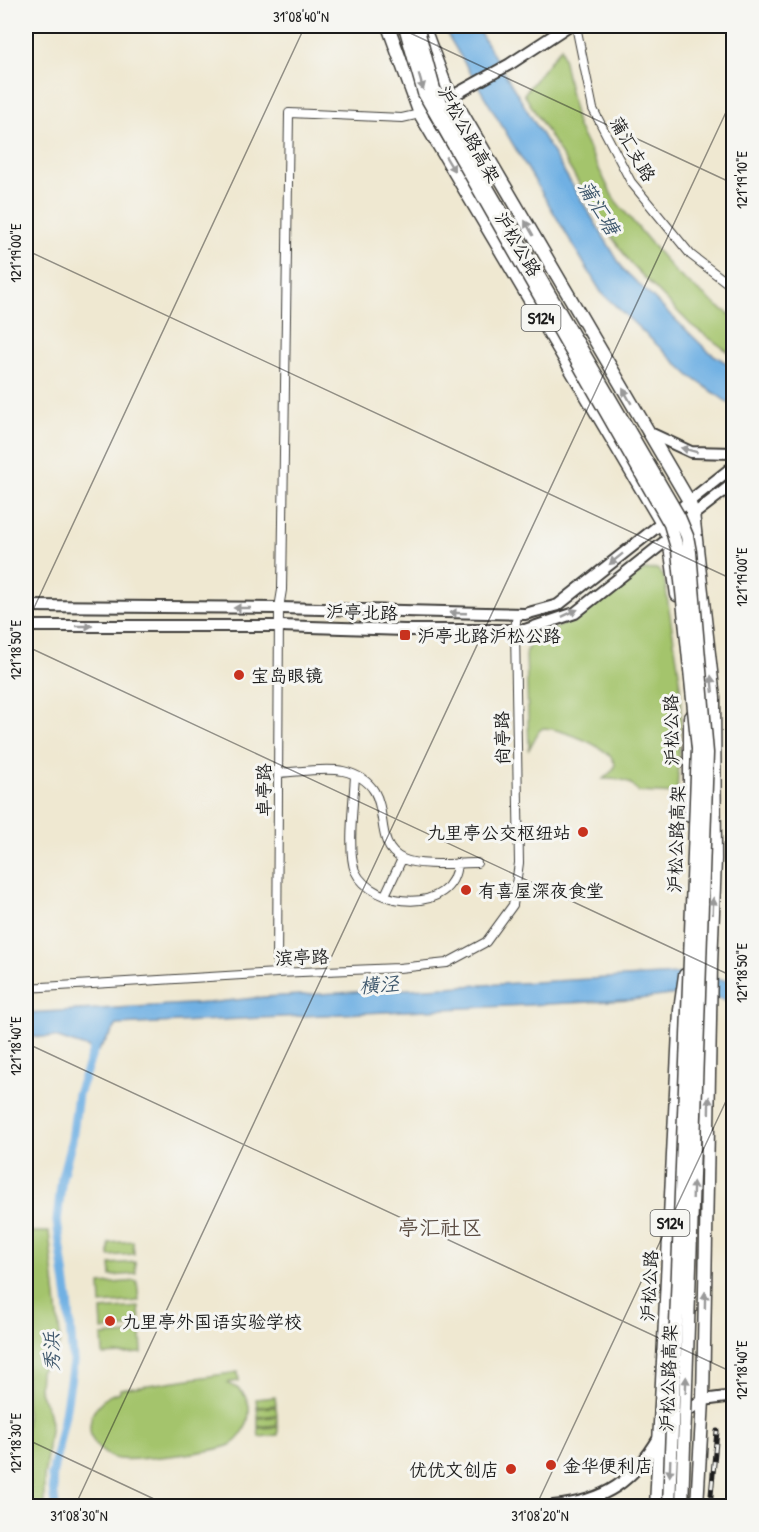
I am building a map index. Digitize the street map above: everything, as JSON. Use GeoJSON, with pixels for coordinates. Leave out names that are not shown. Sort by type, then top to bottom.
{"type":"FeatureCollection","features":[{"type":"Feature","properties":{"kind":"main road","name":"沪松公路"},"geometry":{"type":"LineString","coordinates":[[388,26],[420,114],[669,539],[690,705],[690,865],[686,968],[680,1010],[656,1506]]}},
{"type":"Feature","properties":{"kind":"main road","name":"沪松公路高架"},"geometry":{"type":"LineString","coordinates":[[405,26],[424,93],[670,524],[678,550],[698,750],[669,1506]]}},
{"type":"Feature","properties":{"kind":"main road","name":"沪松公路高架"},"geometry":{"type":"LineString","coordinates":[[417,26],[434,89],[474,165],[679,517],[687,536],[690,552],[707,753],[682,1506]]}},
{"type":"Feature","properties":{"kind":"main road","name":"沪松公路"},"geometry":{"type":"LineString","coordinates":[[423,26],[445,84],[689,501],[693,513],[714,698],[715,859],[703,1400],[698,1506]]}},
{"type":"Feature","properties":{"kind":"street"},"geometry":{"type":"LineString","coordinates":[[420,114],[510,64],[568,26]]}},
{"type":"Feature","properties":{"kind":"street","name":"蒲汇支路"},"geometry":{"type":"LineString","coordinates":[[576,26],[593,108],[632,182],[691,255],[734,288]]}},
{"type":"Feature","properties":{"kind":"street","name":"卓亭路"},"geometry":{"type":"LineString","coordinates":[[277,973],[279,608],[282,590],[289,113],[402,118],[420,114]]}},
{"type":"Feature","properties":{"kind":"street"},"geometry":{"type":"LineString","coordinates":[[648,432],[691,452],[734,453]]}},
{"type":"Feature","properties":{"kind":"street","name":"沪亭北路"},"geometry":{"type":"LineString","coordinates":[[26,606],[279,608],[525,614],[558,605],[734,466]]}},
{"type":"Feature","properties":{"kind":"street","name":"沪亭北路"},"geometry":{"type":"LineString","coordinates":[[26,626],[279,626],[405,630],[525,630],[575,613],[669,539],[693,513],[734,483]]}},
{"type":"Feature","properties":{"kind":"street","name":"尚亭路"},"geometry":{"type":"LineString","coordinates":[[517,614],[515,630],[519,863]]}},
{"type":"Feature","properties":{"kind":"street"},"geometry":{"type":"LineString","coordinates":[[278,773],[340,770],[355,775],[369,782],[378,796],[386,839],[392,850],[402,859],[414,863],[477,863]]}},
{"type":"Feature","properties":{"kind":"street"},"geometry":{"type":"LineString","coordinates":[[355,775],[351,857],[356,872],[363,882],[373,890],[385,895],[410,900],[428,899],[441,895],[451,883],[456,873],[457,863]]}},
{"type":"Feature","properties":{"kind":"street"},"geometry":{"type":"LineString","coordinates":[[385,895],[402,859]]}},
{"type":"Feature","properties":{"kind":"street","name":"滨亭路"},"geometry":{"type":"LineString","coordinates":[[26,988],[399,968],[447,963],[486,942],[513,905],[519,863]]}},
{"type":"Feature","properties":{"kind":"street"},"geometry":{"type":"LineString","coordinates":[[553,1506],[573,1504],[605,1493],[628,1479],[647,1458],[661,1436],[681,1415],[703,1400],[734,1396]]}},
{"type":"Feature","properties":{"kind":"green space"},"geometry":{"type":"Polygon","coordinates":[[[561,47],[577,125],[614,199],[676,273],[733,316],[733,355],[691,325],[631,264],[524,94],[561,47]]]}},
{"type":"Feature","properties":{"kind":"green space"},"geometry":{"type":"Polygon","coordinates":[[[657,569],[664,577],[680,679],[681,715],[677,794],[638,792],[631,784],[619,779],[603,779],[613,770],[615,765],[612,758],[595,745],[561,731],[543,728],[529,749],[526,652],[532,639],[577,618],[645,570],[657,569]]]}},
{"type":"Feature","properties":{"kind":"green space"},"geometry":{"type":"Polygon","coordinates":[[[26,1232],[49,1232],[60,1336],[59,1346],[40,1372],[39,1389],[51,1423],[44,1478],[44,1506],[26,1506],[26,1232]]]}},
{"type":"Feature","properties":{"kind":"green space"},"geometry":{"type":"Polygon","coordinates":[[[133,1241],[134,1254],[109,1256],[109,1243],[133,1241]]]}},
{"type":"Feature","properties":{"kind":"green space"},"geometry":{"type":"Polygon","coordinates":[[[135,1262],[136,1274],[111,1276],[110,1264],[135,1262]]]}},
{"type":"Feature","properties":{"kind":"green space"},"geometry":{"type":"Polygon","coordinates":[[[137,1281],[139,1301],[101,1304],[100,1284],[137,1281]]]}},
{"type":"Feature","properties":{"kind":"green space"},"geometry":{"type":"Polygon","coordinates":[[[139,1307],[140,1327],[102,1330],[101,1310],[139,1307]]]}},
{"type":"Feature","properties":{"kind":"green space"},"geometry":{"type":"Polygon","coordinates":[[[141,1333],[142,1353],[103,1355],[102,1336],[141,1333]]]}},
{"type":"Feature","properties":{"kind":"green space"},"geometry":{"type":"Polygon","coordinates":[[[238,1372],[239,1381],[226,1383],[244,1395],[249,1413],[245,1428],[232,1444],[194,1453],[118,1459],[109,1456],[95,1443],[90,1425],[92,1416],[102,1401],[120,1392],[120,1389],[238,1372]]]}},
{"type":"Feature","properties":{"kind":"green space"},"geometry":{"type":"Polygon","coordinates":[[[275,1397],[276,1405],[257,1407],[256,1399],[275,1397]]]}},
{"type":"Feature","properties":{"kind":"green space"},"geometry":{"type":"Polygon","coordinates":[[[276,1407],[277,1415],[258,1417],[257,1408],[276,1407]]]}},
{"type":"Feature","properties":{"kind":"green space"},"geometry":{"type":"Polygon","coordinates":[[[277,1417],[277,1425],[258,1427],[258,1418],[277,1417]]]}},
{"type":"Feature","properties":{"kind":"green space"},"geometry":{"type":"Polygon","coordinates":[[[278,1427],[278,1435],[259,1437],[258,1428],[278,1427]]]}},
{"type":"Feature","properties":{"kind":"water"},"geometry":{"type":"Polygon","coordinates":[[[445,26],[476,26],[623,269],[709,352],[733,367],[733,406],[690,376],[601,292],[449,37],[445,26]]]}},
{"type":"Feature","properties":{"kind":"water"},"geometry":{"type":"Polygon","coordinates":[[[696,973],[733,982],[733,1002],[695,992],[631,1000],[117,1025],[98,1051],[55,1037],[26,1037],[26,1013],[696,973]]]}},
{"type":"Feature","properties":{"kind":"waterway","name":"秀浜"},"geometry":{"type":"LineString","coordinates":[[55,1506],[52,1476],[73,1362],[68,1299],[57,1221],[62,1177],[72,1140],[78,1094],[97,1040]]}},
{"type":"Feature","properties":{"kind":"railway"},"geometry":{"type":"LineString","coordinates":[[710,1506],[717,1431]]}},
{"type":"Feature","properties":{"kind":"place","name":"沪亭北路沪松公路"},"geometry":{"type":"Point","coordinates":[405,635]}},
{"type":"Feature","properties":{"kind":"place","name":"宝岛眼镜"},"geometry":{"type":"Point","coordinates":[239,675]}},
{"type":"Feature","properties":{"kind":"place","name":"九里亭公交枢纽站"},"geometry":{"type":"Point","coordinates":[583,832]}},
{"type":"Feature","properties":{"kind":"place","name":"有喜屋深夜食堂"},"geometry":{"type":"Point","coordinates":[466,890]}},
{"type":"Feature","properties":{"kind":"place","name":"九里亭外国语实验学校"},"geometry":{"type":"Point","coordinates":[110,1321]}},
{"type":"Feature","properties":{"kind":"place","name":"金华便利店"},"geometry":{"type":"Point","coordinates":[551,1465]}},
{"type":"Feature","properties":{"kind":"place","name":"优优文创店"},"geometry":{"type":"Point","coordinates":[511,1469]}},
{"type":"Feature","properties":{"kind":"district","name":"亭汇社区"},"geometry":{"type":"Point","coordinates":[440,1227]}},
{"type":"Feature","properties":{"kind":"water label","name":"蒲汇塘"},"geometry":{"type":"Point","coordinates":[599,207]}},
{"type":"Feature","properties":{"kind":"water label","name":"横泾"},"geometry":{"type":"Point","coordinates":[379,984]}}]}
